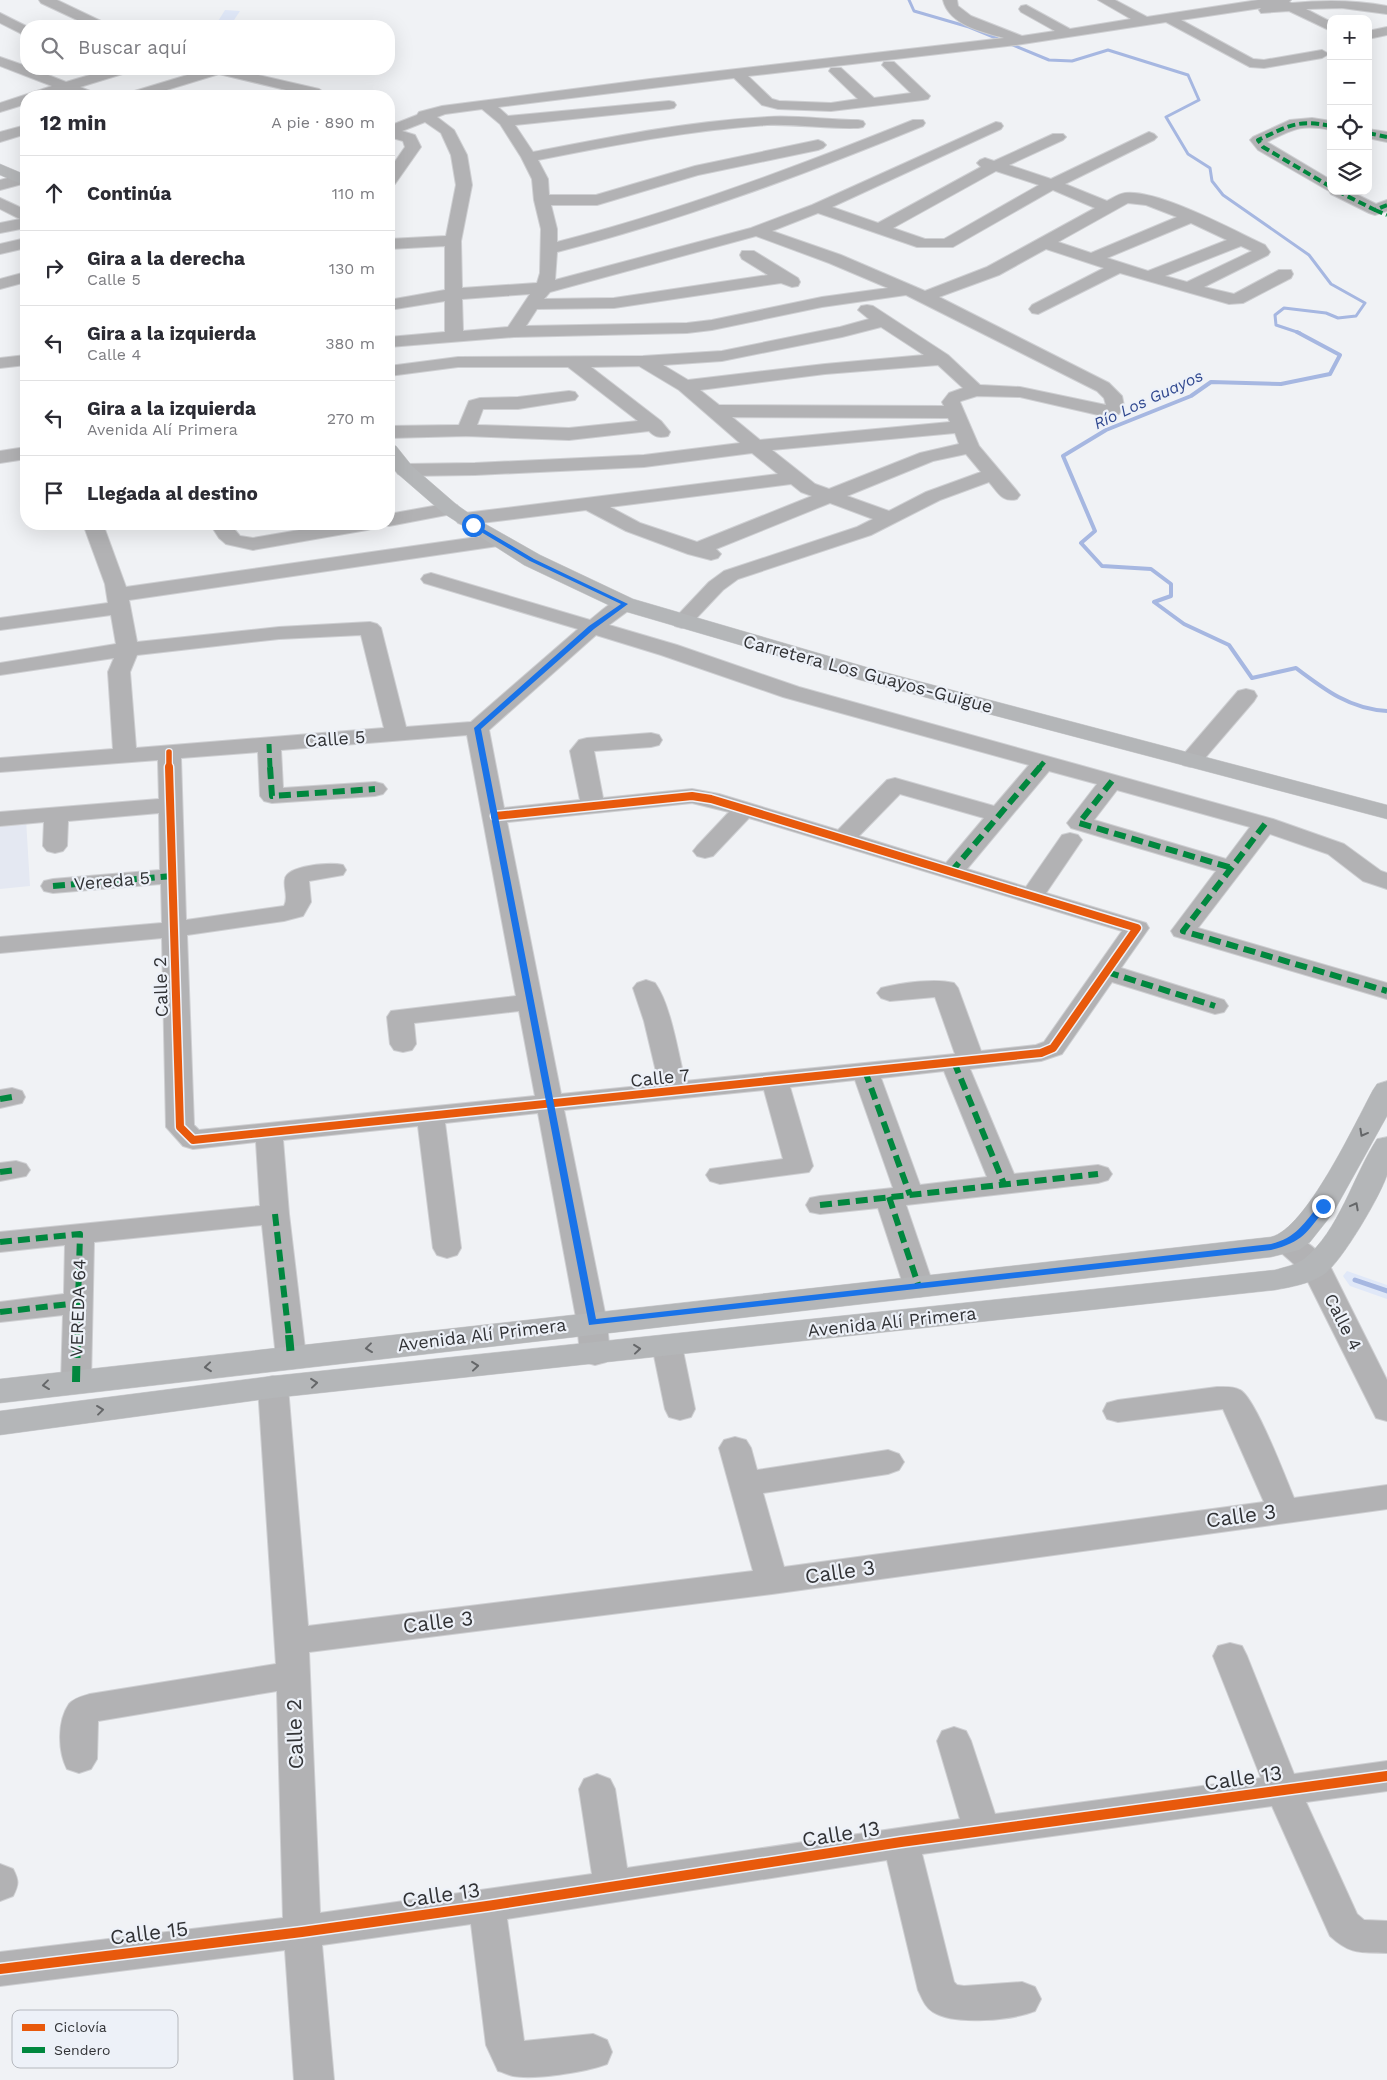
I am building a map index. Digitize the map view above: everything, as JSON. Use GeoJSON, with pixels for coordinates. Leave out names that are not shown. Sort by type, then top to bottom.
{"type":"FeatureCollection","features":[{"type":"Feature","properties":{"kind":"main road"},"geometry":{"type":"LineString","coordinates":[[0,169],[20,178]]}},
{"type":"Feature","properties":{"kind":"main road","name":"Carretera Los Guayos-Guigue"},"geometry":{"type":"LineString","coordinates":[[395,460],[458,514],[498,540],[532,560],[625,604],[868,675],[1387,812]]}},
{"type":"Feature","properties":{"kind":"main road"},"geometry":{"type":"LineString","coordinates":[[1288,1243],[1299,1235],[1323,1206],[1387,1090]]}},
{"type":"Feature","properties":{"kind":"main road","name":"Avenida Alí Primera"},"geometry":{"type":"LineString","coordinates":[[0,1423],[273,1387],[1247,1284],[1295,1275],[1315,1266],[1337,1239],[1387,1146]]}},
{"type":"Feature","properties":{"kind":"main road","name":"Avenida Alí Primera"},"geometry":{"type":"LineString","coordinates":[[0,1391],[592,1323],[1242,1252],[1288,1243]]}},
{"type":"Feature","properties":{"kind":"street"},"geometry":{"type":"LineString","coordinates":[[46,0],[88,20]]}},
{"type":"Feature","properties":{"kind":"street"},"geometry":{"type":"LineString","coordinates":[[950,0],[952,9],[963,18],[1019,40]]}},
{"type":"Feature","properties":{"kind":"street"},"geometry":{"type":"LineString","coordinates":[[1105,0],[1145,21]]}},
{"type":"Feature","properties":{"kind":"street"},"geometry":{"type":"LineString","coordinates":[[1368,0],[1387,4]]}},
{"type":"Feature","properties":{"kind":"street"},"geometry":{"type":"LineString","coordinates":[[1175,4],[1195,14]]}},
{"type":"Feature","properties":{"kind":"street"},"geometry":{"type":"LineString","coordinates":[[1038,38],[1080,40],[1173,21],[1281,4],[1351,9],[1376,13],[1387,18]]}},
{"type":"Feature","properties":{"kind":"street"},"geometry":{"type":"LineString","coordinates":[[1281,4],[1327,24]]}},
{"type":"Feature","properties":{"kind":"street"},"geometry":{"type":"LineString","coordinates":[[395,128],[424,115],[442,110],[741,77],[1038,38],[1145,21],[1173,21],[1195,14],[1281,4],[1357,4],[1387,10]]}},
{"type":"Feature","properties":{"kind":"street"},"geometry":{"type":"LineString","coordinates":[[1026,9],[1068,33]]}},
{"type":"Feature","properties":{"kind":"street"},"geometry":{"type":"LineString","coordinates":[[1173,21],[1250,63],[1264,64],[1322,54]]}},
{"type":"Feature","properties":{"kind":"street"},"geometry":{"type":"LineString","coordinates":[[4,22],[20,29]]}},
{"type":"Feature","properties":{"kind":"street"},"geometry":{"type":"LineString","coordinates":[[1372,33],[1387,31]]}},
{"type":"Feature","properties":{"kind":"street"},"geometry":{"type":"LineString","coordinates":[[0,61],[20,67]]}},
{"type":"Feature","properties":{"kind":"street"},"geometry":{"type":"LineString","coordinates":[[715,86],[741,77],[789,83],[836,71],[912,62]]}},
{"type":"Feature","properties":{"kind":"street"},"geometry":{"type":"LineString","coordinates":[[741,77],[767,102],[772,104],[826,108],[923,96],[889,65]]}},
{"type":"Feature","properties":{"kind":"street"},"geometry":{"type":"LineString","coordinates":[[0,77],[20,71]]}},
{"type":"Feature","properties":{"kind":"street"},"geometry":{"type":"LineString","coordinates":[[836,71],[871,103]]}},
{"type":"Feature","properties":{"kind":"street"},"geometry":{"type":"LineString","coordinates":[[38,75],[74,90]]}},
{"type":"Feature","properties":{"kind":"street"},"geometry":{"type":"LineString","coordinates":[[51,90],[102,75]]}},
{"type":"Feature","properties":{"kind":"street"},"geometry":{"type":"LineString","coordinates":[[153,90],[199,75]]}},
{"type":"Feature","properties":{"kind":"street"},"geometry":{"type":"LineString","coordinates":[[242,75],[305,90]]}},
{"type":"Feature","properties":{"kind":"street"},"geometry":{"type":"LineString","coordinates":[[179,82],[207,87]]}},
{"type":"Feature","properties":{"kind":"street"},"geometry":{"type":"LineString","coordinates":[[789,83],[815,107]]}},
{"type":"Feature","properties":{"kind":"street"},"geometry":{"type":"LineString","coordinates":[[0,108],[20,101]]}},
{"type":"Feature","properties":{"kind":"street"},"geometry":{"type":"LineString","coordinates":[[485,104],[505,121],[529,157],[540,179],[542,200],[550,229],[550,249],[544,288],[531,304],[514,332]]}},
{"type":"Feature","properties":{"kind":"street"},"geometry":{"type":"LineString","coordinates":[[505,121],[669,106]]}},
{"type":"Feature","properties":{"kind":"street"},"geometry":{"type":"LineString","coordinates":[[424,115],[447,130],[459,155],[464,185],[453,241],[454,336]]}},
{"type":"Feature","properties":{"kind":"street"},"geometry":{"type":"LineString","coordinates":[[529,157],[642,134],[751,122],[788,121],[828,125],[858,124]]}},
{"type":"Feature","properties":{"kind":"street"},"geometry":{"type":"LineString","coordinates":[[1327,125],[1312,122],[1295,124],[1258,140],[1263,147],[1327,185]]}},
{"type":"Feature","properties":{"kind":"street"},"geometry":{"type":"LineString","coordinates":[[550,249],[588,240],[702,206],[831,159],[918,123]]}},
{"type":"Feature","properties":{"kind":"street"},"geometry":{"type":"LineString","coordinates":[[395,304],[454,294],[544,288],[736,223],[818,208],[996,126]]}},
{"type":"Feature","properties":{"kind":"street"},"geometry":{"type":"LineString","coordinates":[[0,137],[20,131]]}},
{"type":"Feature","properties":{"kind":"street"},"geometry":{"type":"LineString","coordinates":[[395,133],[410,138],[413,147],[395,172]]}},
{"type":"Feature","properties":{"kind":"street"},"geometry":{"type":"LineString","coordinates":[[1372,134],[1387,137]]}},
{"type":"Feature","properties":{"kind":"street"},"geometry":{"type":"LineString","coordinates":[[879,229],[994,166],[1058,137]]}},
{"type":"Feature","properties":{"kind":"street"},"geometry":{"type":"LineString","coordinates":[[818,208],[923,244],[947,244],[1052,184],[1149,137]]}},
{"type":"Feature","properties":{"kind":"street"},"geometry":{"type":"LineString","coordinates":[[542,200],[598,200],[695,171],[818,145]]}},
{"type":"Feature","properties":{"kind":"street"},"geometry":{"type":"LineString","coordinates":[[942,150],[1052,184],[1107,207]]}},
{"type":"Feature","properties":{"kind":"street"},"geometry":{"type":"LineString","coordinates":[[0,185],[20,181]]}},
{"type":"Feature","properties":{"kind":"street"},"geometry":{"type":"LineString","coordinates":[[1347,195],[1383,210]]}},
{"type":"Feature","properties":{"kind":"street"},"geometry":{"type":"LineString","coordinates":[[395,341],[514,332],[687,328],[712,325],[851,297],[917,293],[994,271],[1107,207],[1125,198],[1138,197],[1191,217],[1259,248],[1262,252],[1189,288]]}},
{"type":"Feature","properties":{"kind":"street"},"geometry":{"type":"LineString","coordinates":[[0,204],[14,213]]}},
{"type":"Feature","properties":{"kind":"street"},"geometry":{"type":"LineString","coordinates":[[702,206],[736,223],[917,293],[1103,387],[1113,396],[1115,406],[1112,410],[1020,392],[975,390],[955,397],[951,402],[970,447],[1010,495]]}},
{"type":"Feature","properties":{"kind":"street"},"geometry":{"type":"LineString","coordinates":[[1092,258],[1191,217]]}},
{"type":"Feature","properties":{"kind":"street"},"geometry":{"type":"LineString","coordinates":[[0,228],[20,224]]}},
{"type":"Feature","properties":{"kind":"street"},"geometry":{"type":"LineString","coordinates":[[1149,277],[1241,240]]}},
{"type":"Feature","properties":{"kind":"street"},"geometry":{"type":"LineString","coordinates":[[395,244],[453,241]]}},
{"type":"Feature","properties":{"kind":"street"},"geometry":{"type":"LineString","coordinates":[[1045,243],[1118,268],[1233,299],[1285,274]]}},
{"type":"Feature","properties":{"kind":"street"},"geometry":{"type":"LineString","coordinates":[[0,249],[20,244]]}},
{"type":"Feature","properties":{"kind":"street"},"geometry":{"type":"LineString","coordinates":[[748,255],[822,302]]}},
{"type":"Feature","properties":{"kind":"street"},"geometry":{"type":"LineString","coordinates":[[1038,309],[1118,268]]}},
{"type":"Feature","properties":{"kind":"street"},"geometry":{"type":"LineString","coordinates":[[0,274],[20,269]]}},
{"type":"Feature","properties":{"kind":"street"},"geometry":{"type":"LineString","coordinates":[[531,304],[614,303],[785,277]]}},
{"type":"Feature","properties":{"kind":"street"},"geometry":{"type":"LineString","coordinates":[[0,284],[20,279]]}},
{"type":"Feature","properties":{"kind":"street"},"geometry":{"type":"LineString","coordinates":[[851,297],[882,321],[942,359],[975,390]]}},
{"type":"Feature","properties":{"kind":"street"},"geometry":{"type":"LineString","coordinates":[[395,370],[458,362],[643,360],[722,356],[842,332],[882,321]]}},
{"type":"Feature","properties":{"kind":"street"},"geometry":{"type":"LineString","coordinates":[[685,386],[825,369],[942,359]]}},
{"type":"Feature","properties":{"kind":"street"},"geometry":{"type":"LineString","coordinates":[[572,360],[637,410],[685,455]]}},
{"type":"Feature","properties":{"kind":"street"},"geometry":{"type":"LineString","coordinates":[[643,360],[685,386],[756,447],[808,488],[890,518]]}},
{"type":"Feature","properties":{"kind":"street"},"geometry":{"type":"LineString","coordinates":[[0,363],[20,361]]}},
{"type":"Feature","properties":{"kind":"street"},"geometry":{"type":"LineString","coordinates":[[466,430],[476,406],[480,404],[569,396]]}},
{"type":"Feature","properties":{"kind":"street"},"geometry":{"type":"LineString","coordinates":[[716,411],[959,420]]}},
{"type":"Feature","properties":{"kind":"street"},"geometry":{"type":"LineString","coordinates":[[395,460],[475,469],[644,461],[959,420]]}},
{"type":"Feature","properties":{"kind":"street"},"geometry":{"type":"LineString","coordinates":[[395,432],[466,430],[569,434],[654,426]]}},
{"type":"Feature","properties":{"kind":"street"},"geometry":{"type":"LineString","coordinates":[[695,550],[832,497],[927,457],[970,447]]}},
{"type":"Feature","properties":{"kind":"street"},"geometry":{"type":"LineString","coordinates":[[0,457],[20,454]]}},
{"type":"Feature","properties":{"kind":"street"},"geometry":{"type":"LineString","coordinates":[[682,622],[716,586],[731,575],[747,568],[864,531],[933,496],[993,474]]}},
{"type":"Feature","properties":{"kind":"street"},"geometry":{"type":"LineString","coordinates":[[395,519],[588,503],[794,478]]}},
{"type":"Feature","properties":{"kind":"street"},"geometry":{"type":"LineString","coordinates":[[588,503],[633,527],[747,568]]}},
{"type":"Feature","properties":{"kind":"street"},"geometry":{"type":"LineString","coordinates":[[95,530],[115,584],[128,649],[119,672],[125,756]]}},
{"type":"Feature","properties":{"kind":"street"},"geometry":{"type":"LineString","coordinates":[[223,530],[235,543],[253,544],[333,530]]}},
{"type":"Feature","properties":{"kind":"street"},"geometry":{"type":"LineString","coordinates":[[0,624],[118,602],[498,540]]}},
{"type":"Feature","properties":{"kind":"street"},"geometry":{"type":"LineString","coordinates":[[431,579],[669,650],[791,692],[1265,824],[1336,849],[1372,876],[1387,882]]}},
{"type":"Feature","properties":{"kind":"street"},"geometry":{"type":"LineString","coordinates":[[595,1354],[592,1323],[548,1104],[477,728],[592,628],[625,604]]}},
{"type":"Feature","properties":{"kind":"street"},"geometry":{"type":"LineString","coordinates":[[0,668],[128,649],[279,633],[370,628],[397,734]]}},
{"type":"Feature","properties":{"kind":"street"},"geometry":{"type":"LineString","coordinates":[[1191,760],[1246,696]]}},
{"type":"Feature","properties":{"kind":"street","name":"Calle 5"},"geometry":{"type":"LineString","coordinates":[[0,765],[477,728]]}},
{"type":"Feature","properties":{"kind":"street"},"geometry":{"type":"LineString","coordinates":[[593,806],[582,751],[587,745],[652,740]]}},
{"type":"Feature","properties":{"kind":"street"},"geometry":{"type":"LineString","coordinates":[[269,744],[272,796],[375,789]]}},
{"type":"Feature","properties":{"kind":"street","name":"Calle 2"},"geometry":{"type":"LineString","coordinates":[[168,752],[180,1128],[193,1140],[269,1133]]}},
{"type":"Feature","properties":{"kind":"street"},"geometry":{"type":"LineString","coordinates":[[952,872],[1044,762]]}},
{"type":"Feature","properties":{"kind":"street"},"geometry":{"type":"LineString","coordinates":[[1112,781],[1079,823],[1232,868]]}},
{"type":"Feature","properties":{"kind":"street"},"geometry":{"type":"LineString","coordinates":[[844,839],[895,784],[1000,814]]}},
{"type":"Feature","properties":{"kind":"street"},"geometry":{"type":"LineString","coordinates":[[495,816],[692,796],[711,799],[1137,928],[1106,972],[1215,1006]]}},
{"type":"Feature","properties":{"kind":"street"},"geometry":{"type":"LineString","coordinates":[[0,819],[171,805]]}},
{"type":"Feature","properties":{"kind":"street"},"geometry":{"type":"LineString","coordinates":[[705,851],[745,809]]}},
{"type":"Feature","properties":{"kind":"street"},"geometry":{"type":"LineString","coordinates":[[55,846],[56,813]]}},
{"type":"Feature","properties":{"kind":"street"},"geometry":{"type":"LineString","coordinates":[[1265,824],[1183,931],[1387,991]]}},
{"type":"Feature","properties":{"kind":"street"},"geometry":{"type":"LineString","coordinates":[[1032,896],[1070,840]]}},
{"type":"Feature","properties":{"kind":"street"},"geometry":{"type":"LineString","coordinates":[[0,945],[174,929],[294,912],[299,902],[297,878],[334,870]]}},
{"type":"Feature","properties":{"kind":"street","name":"Vereda 5"},"geometry":{"type":"LineString","coordinates":[[53,886],[172,876]]}},
{"type":"Feature","properties":{"kind":"street","name":"Calle 7"},"geometry":{"type":"LineString","coordinates":[[269,1133],[1041,1052],[1053,1048],[1106,972]]}},
{"type":"Feature","properties":{"kind":"street"},"geometry":{"type":"LineString","coordinates":[[646,988],[657,1021],[674,1091]]}},
{"type":"Feature","properties":{"kind":"street"},"geometry":{"type":"LineString","coordinates":[[890,993],[945,988],[963,1061],[1004,1184]]}},
{"type":"Feature","properties":{"kind":"street"},"geometry":{"type":"LineString","coordinates":[[402,1044],[400,1017],[530,1002]]}},
{"type":"Feature","properties":{"kind":"street"},"geometry":{"type":"LineString","coordinates":[[865,1071],[899,1196],[919,1287]]}},
{"type":"Feature","properties":{"kind":"street"},"geometry":{"type":"LineString","coordinates":[[720,1175],[799,1166],[775,1080]]}},
{"type":"Feature","properties":{"kind":"street"},"geometry":{"type":"LineString","coordinates":[[430,1116],[447,1248]]}},
{"type":"Feature","properties":{"kind":"street"},"geometry":{"type":"LineString","coordinates":[[269,1133],[275,1214],[291,1357]]}},
{"type":"Feature","properties":{"kind":"street"},"geometry":{"type":"LineString","coordinates":[[820,1204],[1098,1174]]}},
{"type":"Feature","properties":{"kind":"street"},"geometry":{"type":"LineString","coordinates":[[0,1242],[275,1214]]}},
{"type":"Feature","properties":{"kind":"street","name":"VEREDA 64"},"geometry":{"type":"LineString","coordinates":[[76,1382],[80,1234]]}},
{"type":"Feature","properties":{"kind":"street","name":"Calle 4"},"geometry":{"type":"LineString","coordinates":[[1288,1243],[1315,1266],[1387,1410]]}},
{"type":"Feature","properties":{"kind":"street"},"geometry":{"type":"LineString","coordinates":[[0,1312],[78,1303]]}},
{"type":"Feature","properties":{"kind":"street"},"geometry":{"type":"LineString","coordinates":[[667,1346],[680,1409]]}},
{"type":"Feature","properties":{"kind":"street","name":"Calle 2"},"geometry":{"type":"LineString","coordinates":[[273,1387],[292,1641],[302,1932],[314,2080]]}},
{"type":"Feature","properties":{"kind":"street"},"geometry":{"type":"LineString","coordinates":[[1118,1411],[1216,1398],[1231,1398],[1240,1410],[1284,1510]]}},
{"type":"Feature","properties":{"kind":"street"},"geometry":{"type":"LineString","coordinates":[[734,1448],[772,1581]]}},
{"type":"Feature","properties":{"kind":"street"},"geometry":{"type":"LineString","coordinates":[[744,1484],[888,1462]]}},
{"type":"Feature","properties":{"kind":"street","name":"Calle 3"},"geometry":{"type":"LineString","coordinates":[[292,1641],[772,1581],[1387,1496]]}},
{"type":"Feature","properties":{"kind":"street"},"geometry":{"type":"LineString","coordinates":[[1230,1656],[1283,1790],[1343,1925],[1356,1936],[1387,1937]]}},
{"type":"Feature","properties":{"kind":"street"},"geometry":{"type":"LineString","coordinates":[[79,1759],[79,1720],[82,1713],[90,1708],[293,1675]]}},
{"type":"Feature","properties":{"kind":"street"},"geometry":{"type":"LineString","coordinates":[[954,1741],[982,1831]]}},
{"type":"Feature","properties":{"kind":"street","name":"Calle 13"},"geometry":{"type":"LineString","coordinates":[[302,1932],[487,1906],[901,1842],[1387,1776]]}},
{"type":"Feature","properties":{"kind":"street"},"geometry":{"type":"LineString","coordinates":[[597,1789],[612,1887]]}},
{"type":"Feature","properties":{"kind":"street"},"geometry":{"type":"LineString","coordinates":[[901,1842],[937,1990],[946,2000],[964,2004],[1022,1999]]}},
{"type":"Feature","properties":{"kind":"street"},"geometry":{"type":"LineString","coordinates":[[0,1880],[0,1885]]}},
{"type":"Feature","properties":{"kind":"street"},"geometry":{"type":"LineString","coordinates":[[487,1906],[505,2045],[512,2058],[528,2060],[593,2052]]}},
{"type":"Feature","properties":{"kind":"street","name":"Calle 15"},"geometry":{"type":"LineString","coordinates":[[0,1969],[302,1932]]}},
{"type":"Feature","properties":{"kind":"shaded area"},"geometry":{"type":"Polygon","coordinates":[[[225,10],[240,11],[234,20],[219,20],[225,10]]]}},
{"type":"Feature","properties":{"kind":"shaded area"},"geometry":{"type":"Polygon","coordinates":[[[26,819],[30,886],[0,889],[0,822],[26,819]]]}},
{"type":"Feature","properties":{"kind":"shaded area"},"geometry":{"type":"Polygon","coordinates":[[[1347,1271],[1387,1285],[1387,1299],[1350,1286],[1343,1276],[1347,1271]]]}},
{"type":"Feature","properties":{"kind":"waterway","name":"Río Los Guayos"},"geometry":{"type":"LineString","coordinates":[[909,0],[914,11],[969,27],[1049,60],[1072,61],[1108,50],[1188,75],[1199,100],[1166,117],[1188,154],[1210,168],[1212,181],[1223,195],[1309,255],[1331,284],[1365,303],[1356,316],[1338,318],[1326,313],[1284,308],[1275,315],[1276,325],[1297,332]]}},
{"type":"Feature","properties":{"kind":"waterway","name":"Río Los Guayos"},"geometry":{"type":"LineString","coordinates":[[1297,332],[1340,355],[1330,374],[1281,384],[1211,382],[1191,396],[1106,430],[1063,456],[1095,531],[1081,543],[1102,566],[1151,569],[1171,584],[1171,596],[1154,602],[1184,624],[1229,645],[1252,678],[1296,668],[1338,697],[1361,707],[1387,711]]}},
{"type":"Feature","properties":{"kind":"waterway"},"geometry":{"type":"LineString","coordinates":[[1355,1280],[1387,1291]]}},
{"type":"Feature","properties":{"kind":"marked path"},"geometry":{"type":"LineString","coordinates":[[1327,125],[1312,122],[1295,123],[1258,140],[1263,147],[1327,185]]}},
{"type":"Feature","properties":{"kind":"marked path"},"geometry":{"type":"LineString","coordinates":[[1372,134],[1387,137]]}},
{"type":"Feature","properties":{"kind":"marked path"},"geometry":{"type":"LineString","coordinates":[[1345,195],[1375,210],[1387,205]]}},
{"type":"Feature","properties":{"kind":"marked path"},"geometry":{"type":"LineString","coordinates":[[1375,210],[1387,215]]}},
{"type":"Feature","properties":{"kind":"marked path"},"geometry":{"type":"LineString","coordinates":[[269,744],[272,796],[375,789]]}},
{"type":"Feature","properties":{"kind":"marked path"},"geometry":{"type":"LineString","coordinates":[[951,872],[1044,762]]}},
{"type":"Feature","properties":{"kind":"marked path"},"geometry":{"type":"LineString","coordinates":[[1112,781],[1079,823],[1232,868]]}},
{"type":"Feature","properties":{"kind":"marked path"},"geometry":{"type":"LineString","coordinates":[[1265,824],[1183,931],[1387,991]]}},
{"type":"Feature","properties":{"kind":"marked path"},"geometry":{"type":"LineString","coordinates":[[53,886],[172,876]]}},
{"type":"Feature","properties":{"kind":"marked path"},"geometry":{"type":"LineString","coordinates":[[1107,972],[1215,1006]]}},
{"type":"Feature","properties":{"kind":"marked path"},"geometry":{"type":"LineString","coordinates":[[954,1062],[1004,1184]]}},
{"type":"Feature","properties":{"kind":"marked path"},"geometry":{"type":"LineString","coordinates":[[865,1071],[910,1195]]}},
{"type":"Feature","properties":{"kind":"marked path"},"geometry":{"type":"LineString","coordinates":[[0,1099],[12,1097]]}},
{"type":"Feature","properties":{"kind":"marked path"},"geometry":{"type":"LineString","coordinates":[[0,1172],[16,1170]]}},
{"type":"Feature","properties":{"kind":"marked path"},"geometry":{"type":"LineString","coordinates":[[820,1205],[1098,1174]]}},
{"type":"Feature","properties":{"kind":"marked path"},"geometry":{"type":"LineString","coordinates":[[889,1197],[919,1287]]}},
{"type":"Feature","properties":{"kind":"marked path"},"geometry":{"type":"LineString","coordinates":[[275,1214],[291,1357]]}},
{"type":"Feature","properties":{"kind":"marked path"},"geometry":{"type":"LineString","coordinates":[[0,1242],[80,1234],[76,1382]]}},
{"type":"Feature","properties":{"kind":"marked path"},"geometry":{"type":"LineString","coordinates":[[0,1312],[78,1303]]}},
{"type":"Feature","properties":{"kind":"cycle path"},"geometry":{"type":"LineString","coordinates":[[169,752],[180,1127],[193,1140],[1041,1053],[1053,1048],[1137,928],[711,799],[692,796],[495,816]]}},
{"type":"Feature","properties":{"kind":"cycle path"},"geometry":{"type":"LineString","coordinates":[[0,1969],[302,1932],[487,1906],[901,1842],[1387,1776]]}},
{"type":"Feature","properties":{"kind":"route"},"geometry":{"type":"LineString","coordinates":[[473,525],[532,560],[625,604],[592,628],[477,728],[548,1104],[592,1323],[1242,1252],[1288,1243],[1299,1235],[1323,1206]]}}]}
